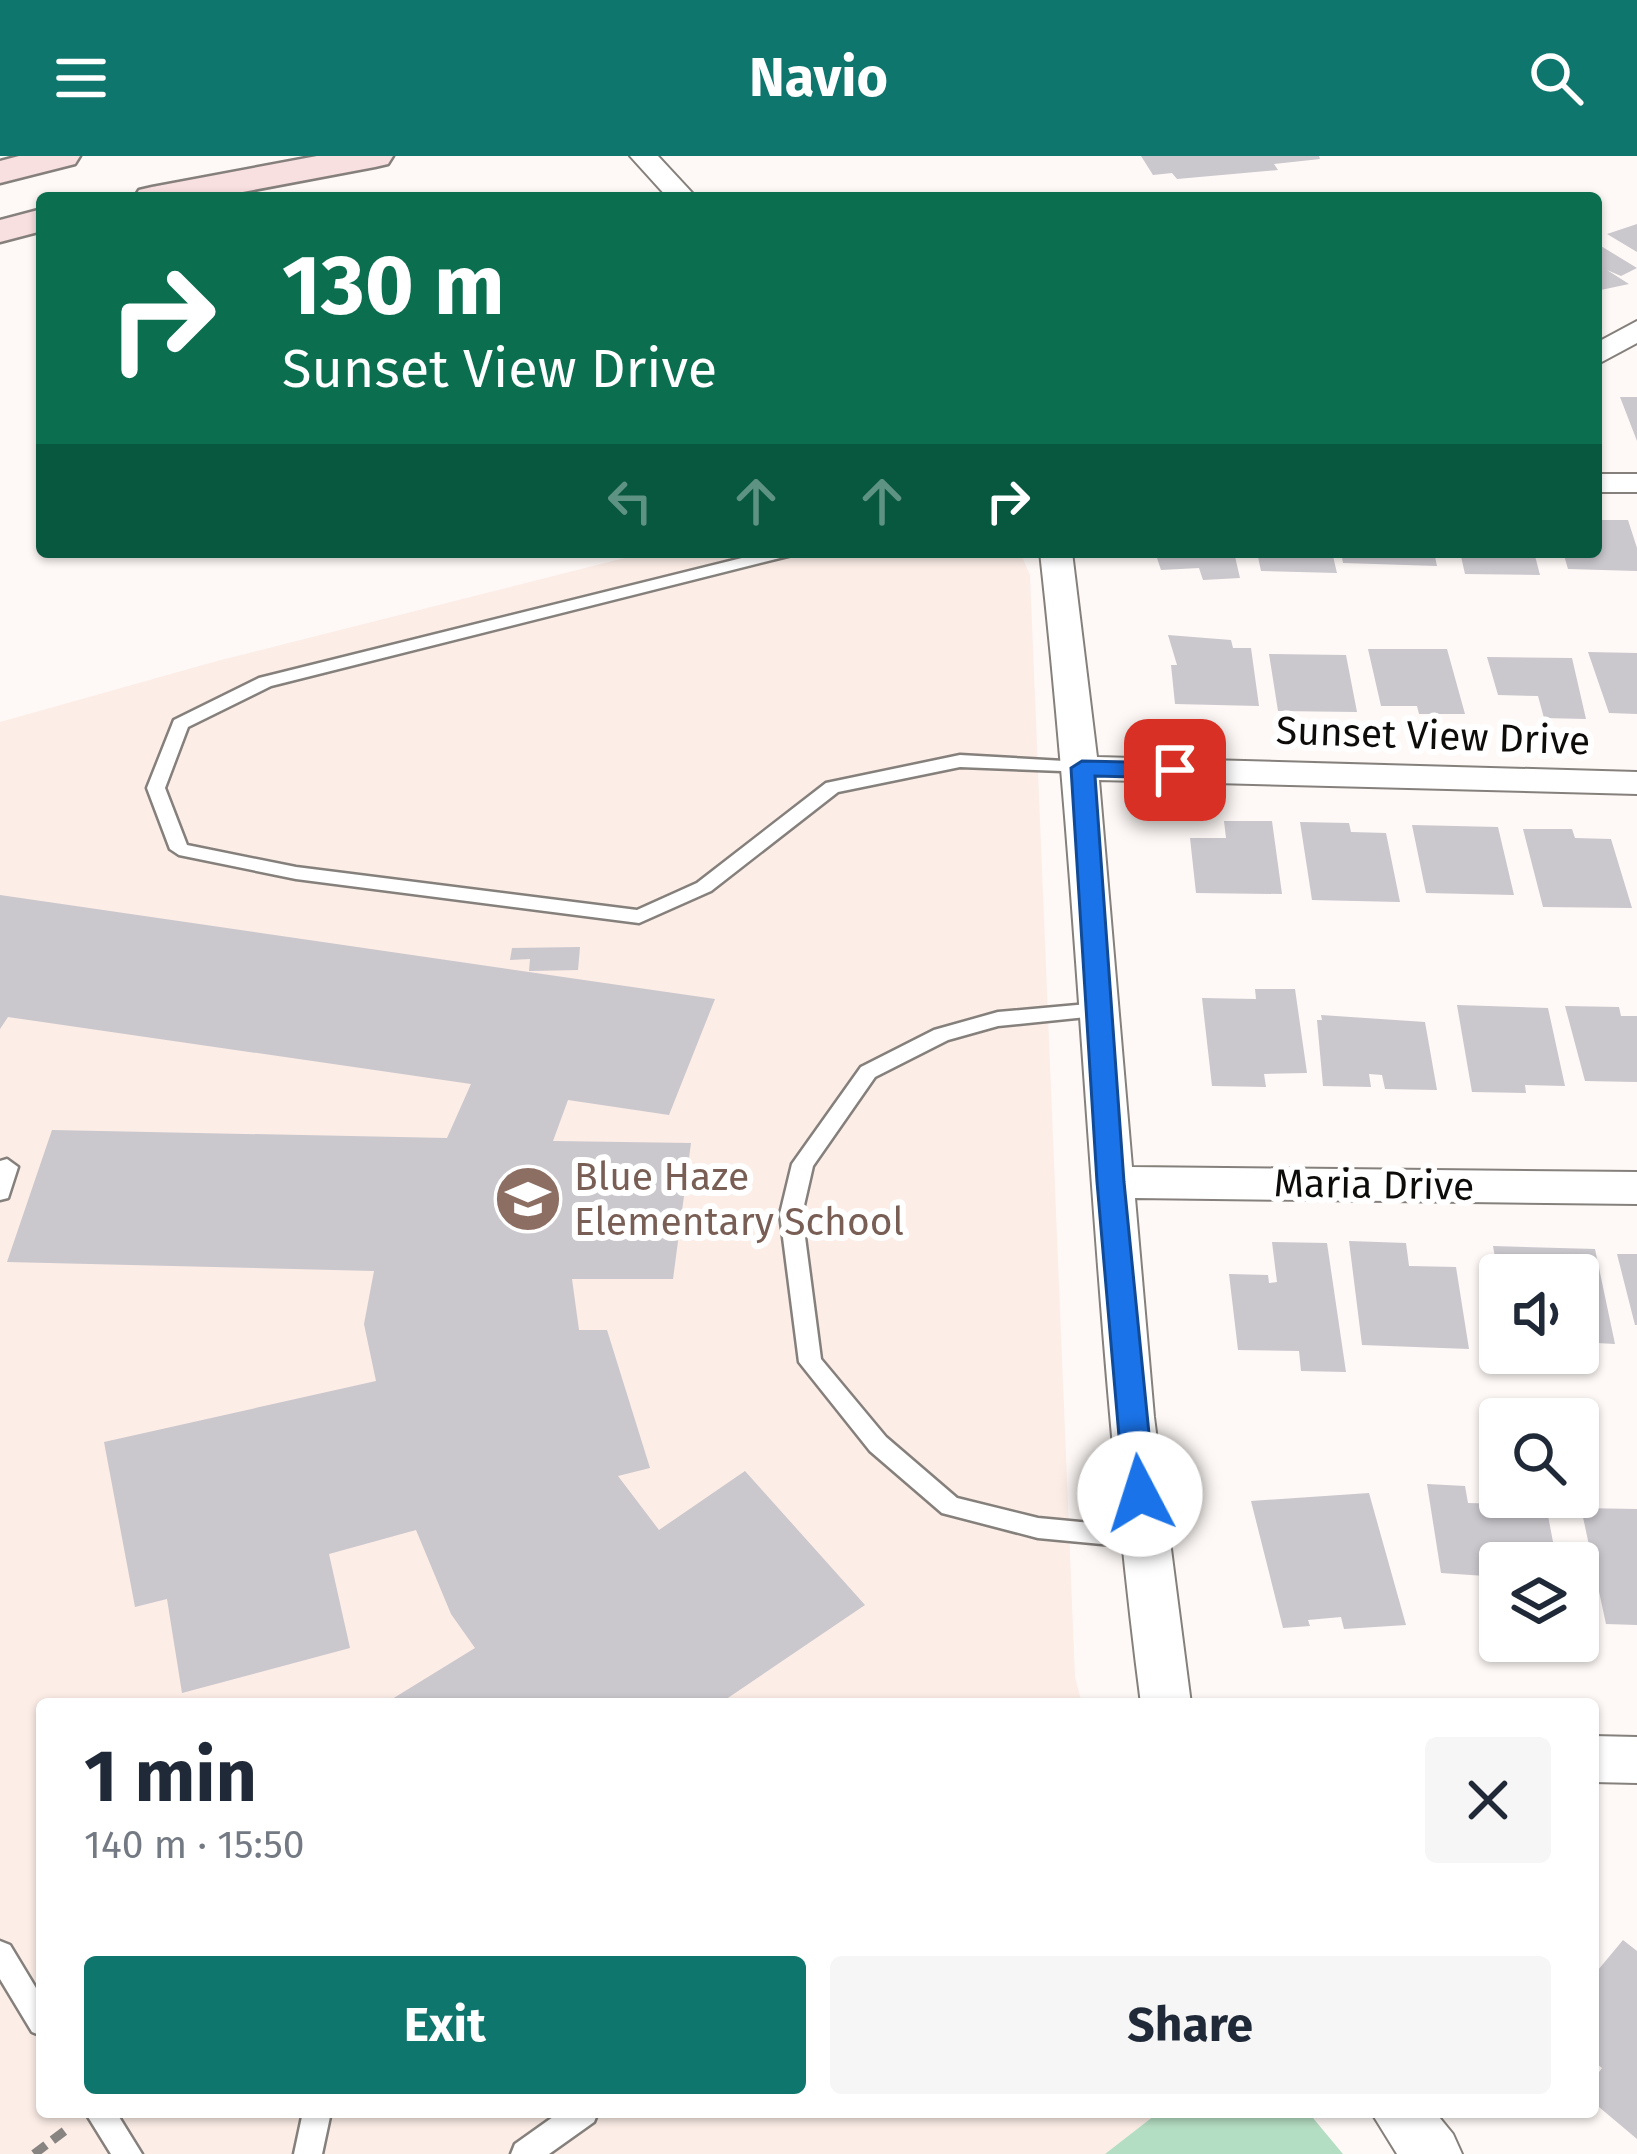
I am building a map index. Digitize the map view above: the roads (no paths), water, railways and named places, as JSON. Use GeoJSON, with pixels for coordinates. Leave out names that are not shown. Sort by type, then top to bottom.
{"type":"FeatureCollection","features":[{"type":"Feature","properties":{"kind":"main road"},"geometry":{"type":"LineString","coordinates":[[0,172],[62,156]]}},
{"type":"Feature","properties":{"kind":"main road"},"geometry":{"type":"LineString","coordinates":[[184,192],[375,156]]}},
{"type":"Feature","properties":{"kind":"main road"},"geometry":{"type":"LineString","coordinates":[[0,231],[36,222]]}},
{"type":"Feature","properties":{"kind":"street"},"geometry":{"type":"LineString","coordinates":[[643,156],[677,192]]}},
{"type":"Feature","properties":{"kind":"street"},"geometry":{"type":"LineString","coordinates":[[1602,352],[1637,330]]}},
{"type":"Feature","properties":{"kind":"street"},"geometry":{"type":"LineString","coordinates":[[1602,482],[1637,483]]}},
{"type":"Feature","properties":{"kind":"street"},"geometry":{"type":"LineString","coordinates":[[1057,558],[1082,768],[1110,1182],[1144,1538],[1165,1698]]}},
{"type":"Feature","properties":{"kind":"street","name":"Sunset View Drive"},"geometry":{"type":"LineString","coordinates":[[1082,768],[1637,784]]}},
{"type":"Feature","properties":{"kind":"street","name":"Maria Drive"},"geometry":{"type":"LineString","coordinates":[[1110,1182],[1637,1188]]}},
{"type":"Feature","properties":{"kind":"street"},"geometry":{"type":"LineString","coordinates":[[1599,1759],[1637,1760]]}},
{"type":"Feature","properties":{"kind":"street"},"geometry":{"type":"LineString","coordinates":[[1404,2118],[1433,2154]]}},
{"type":"Feature","properties":{"kind":"lane"},"geometry":{"type":"LineString","coordinates":[[762,558],[265,682],[180,724],[156,788],[179,849],[296,873],[639,917],[704,887],[832,788],[960,761],[1082,768]]}},
{"type":"Feature","properties":{"kind":"lane"},"geometry":{"type":"LineString","coordinates":[[1099,1010],[998,1019],[960,1030],[868,1072],[802,1165],[791,1214],[810,1362],[878,1444],[950,1506],[1039,1528],[1144,1538]]}},
{"type":"Feature","properties":{"kind":"lane"},"geometry":{"type":"LineString","coordinates":[[0,1192],[8,1167]]}},
{"type":"Feature","properties":{"kind":"lane"},"geometry":{"type":"LineString","coordinates":[[0,1954],[36,2013]]}},
{"type":"Feature","properties":{"kind":"lane"},"geometry":{"type":"LineString","coordinates":[[103,2118],[128,2154]]}},
{"type":"Feature","properties":{"kind":"lane"},"geometry":{"type":"LineString","coordinates":[[308,2154],[315,2118]]}},
{"type":"Feature","properties":{"kind":"lane"},"geometry":{"type":"LineString","coordinates":[[526,2154],[576,2118]]}},
{"type":"Feature","properties":{"kind":"place","name":"Blue Haze Elementary School"},"geometry":{"type":"Point","coordinates":[528,1199]}}]}
